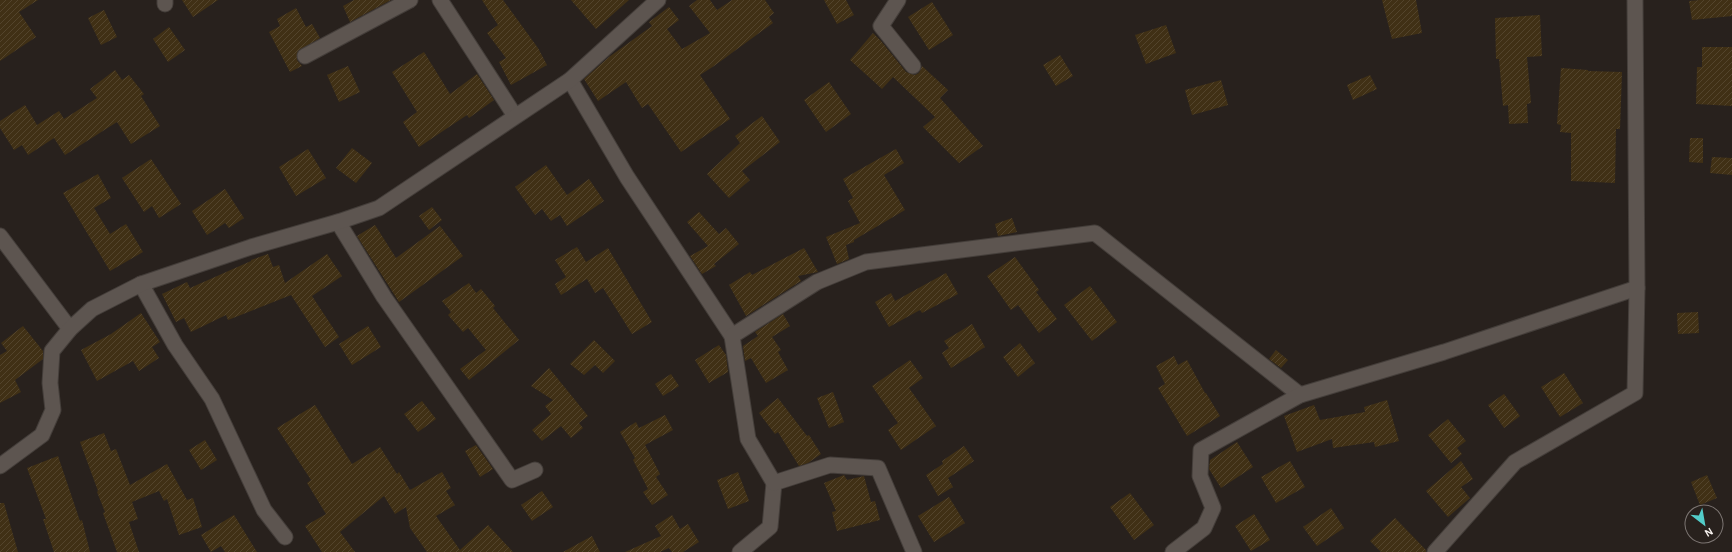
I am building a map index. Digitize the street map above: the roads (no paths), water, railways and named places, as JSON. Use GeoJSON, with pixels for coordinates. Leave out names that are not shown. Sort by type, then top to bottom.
{"type":"FeatureCollection","features":[{"type":"Feature","properties":{"kind":"street"},"geometry":{"type":"LineString","coordinates":[[305,56],[410,0]]}},
{"type":"Feature","properties":{"kind":"street"},"geometry":{"type":"LineString","coordinates":[[440,0],[515,116]]}},
{"type":"Feature","properties":{"kind":"street"},"geometry":{"type":"LineString","coordinates":[[0,466],[42,435],[53,410],[50,383],[52,351],[70,329],[92,309],[141,284],[251,247],[338,222],[379,208],[570,80],[658,0]]}},
{"type":"Feature","properties":{"kind":"street"},"geometry":{"type":"LineString","coordinates":[[898,0],[880,26],[913,66]]}},
{"type":"Feature","properties":{"kind":"street"},"geometry":{"type":"LineString","coordinates":[[1435,552],[1515,462],[1635,393],[1637,288],[1635,0]]}},
{"type":"Feature","properties":{"kind":"street"},"geometry":{"type":"LineString","coordinates":[[570,80],[627,177],[732,336],[748,438],[774,484],[770,527],[740,552]]}},
{"type":"Feature","properties":{"kind":"street"},"geometry":{"type":"LineString","coordinates":[[338,222],[384,297],[512,480],[536,470]]}},
{"type":"Feature","properties":{"kind":"street"},"geometry":{"type":"LineString","coordinates":[[732,336],[817,282],[866,262],[1095,233],[1300,395]]}},
{"type":"Feature","properties":{"kind":"street"},"geometry":{"type":"LineString","coordinates":[[0,236],[70,329]]}},
{"type":"Feature","properties":{"kind":"street"},"geometry":{"type":"LineString","coordinates":[[141,284],[175,345],[212,399],[264,510],[286,537]]}},
{"type":"Feature","properties":{"kind":"street"},"geometry":{"type":"LineString","coordinates":[[1173,552],[1204,528],[1213,508],[1200,476],[1201,450],[1300,395],[1444,352],[1637,288]]}},
{"type":"Feature","properties":{"kind":"street"},"geometry":{"type":"LineString","coordinates":[[774,484],[830,465],[878,468],[914,552]]}}]}
